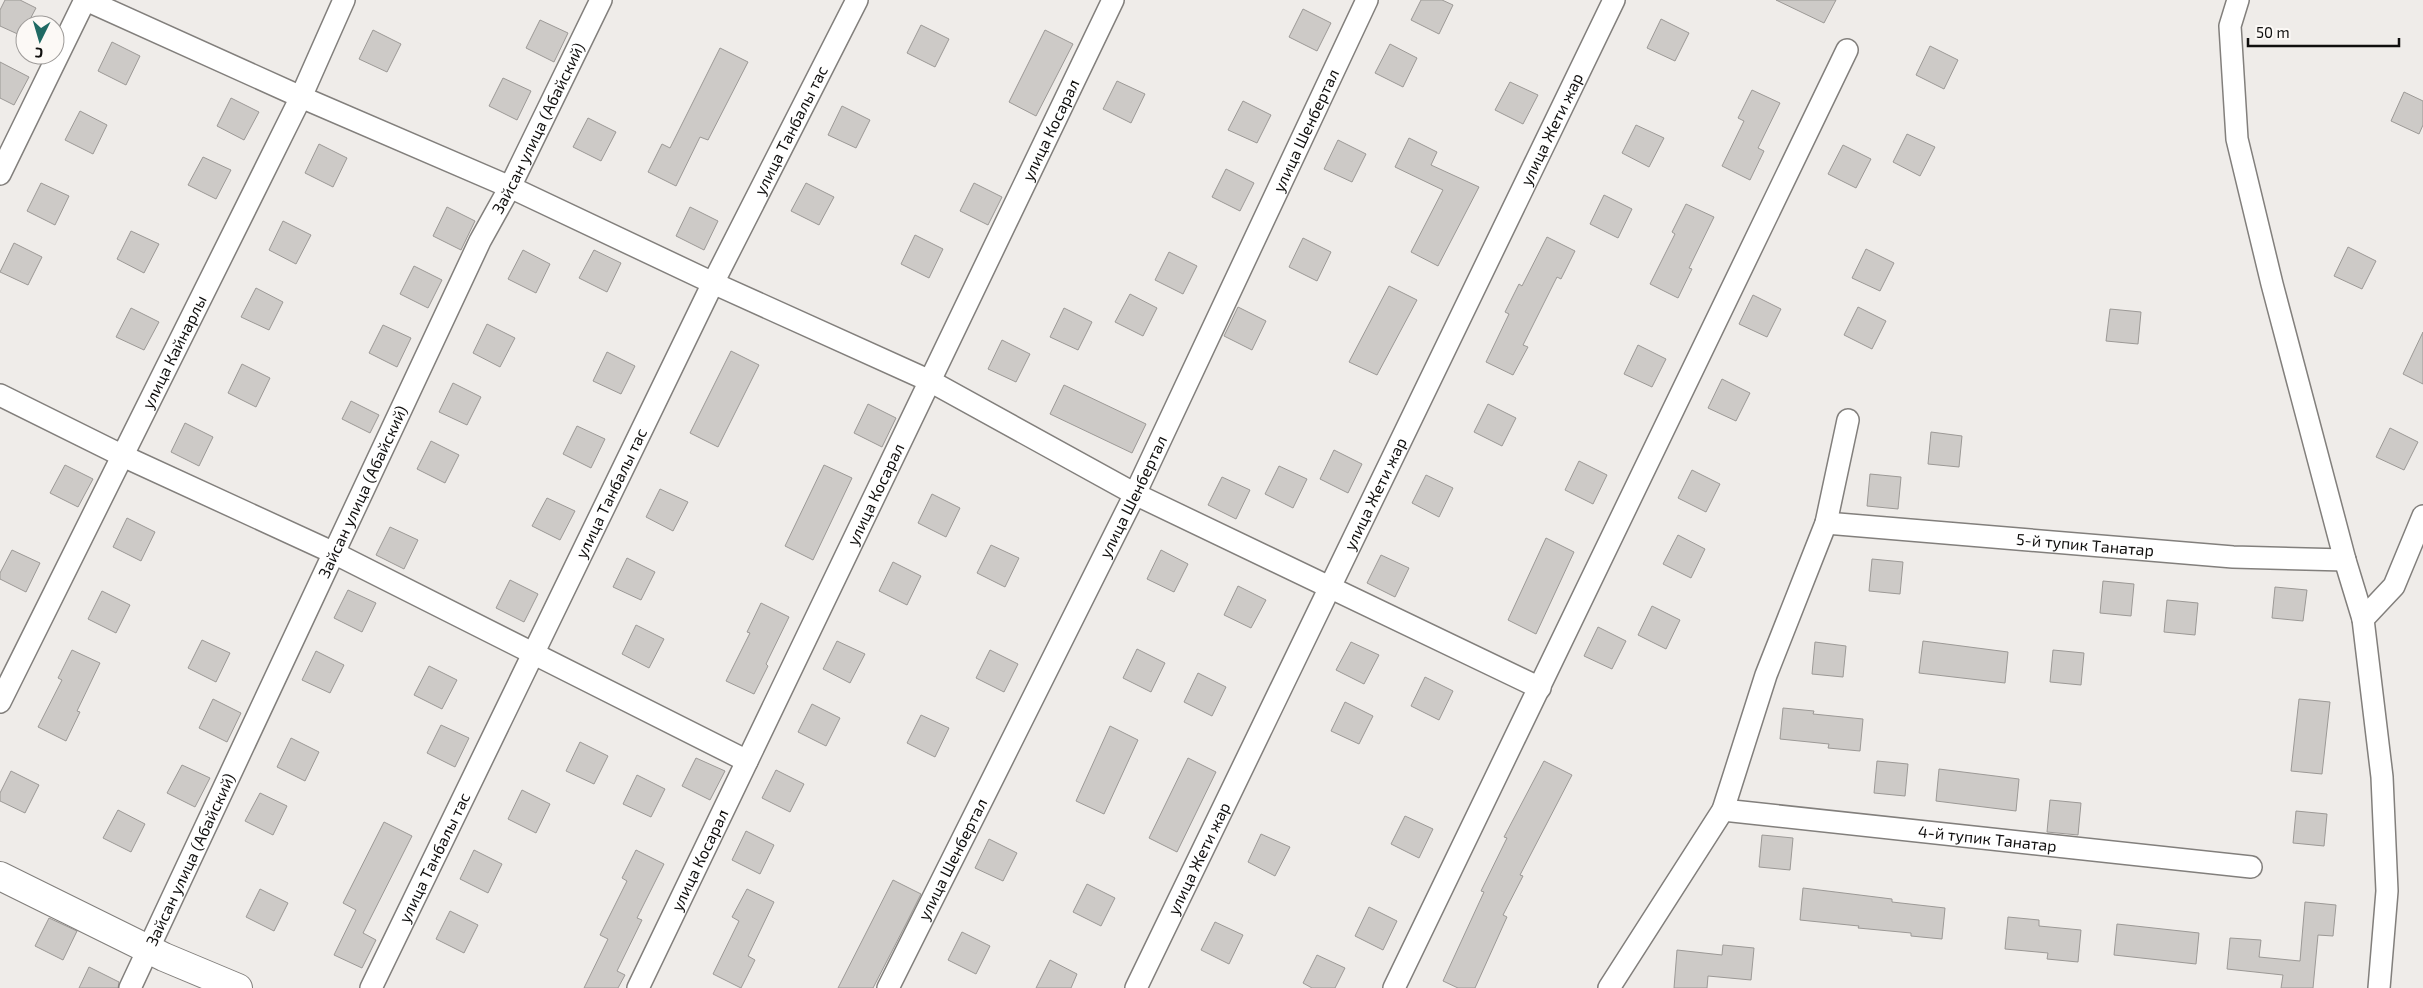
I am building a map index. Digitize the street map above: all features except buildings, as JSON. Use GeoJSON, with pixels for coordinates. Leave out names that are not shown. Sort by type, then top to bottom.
{"type":"FeatureCollection","features":[{"type":"Feature","properties":{"kind":"street"},"geometry":{"type":"LineString","coordinates":[[0,174],[85,0],[510,187],[713,283],[930,381],[1135,494],[1540,688]]}},
{"type":"Feature","properties":{"kind":"street","name":"улица Кайнарлы"},"geometry":{"type":"LineString","coordinates":[[0,702],[302,97],[344,0]]}},
{"type":"Feature","properties":{"kind":"street","name":"Зайсан улица (Абайский)"},"geometry":{"type":"LineString","coordinates":[[130,988],[480,241],[510,187],[601,0]]}},
{"type":"Feature","properties":{"kind":"street","name":"улица Танбалы тас"},"geometry":{"type":"LineString","coordinates":[[371,988],[713,283],[857,0]]}},
{"type":"Feature","properties":{"kind":"street","name":"улица Косарал"},"geometry":{"type":"LineString","coordinates":[[638,988],[1113,0]]}},
{"type":"Feature","properties":{"kind":"street","name":"улица Шенбертал"},"geometry":{"type":"LineString","coordinates":[[888,988],[1135,494],[1367,0]]}},
{"type":"Feature","properties":{"kind":"street","name":"улица Жети жар"},"geometry":{"type":"LineString","coordinates":[[1136,988],[1614,0]]}},
{"type":"Feature","properties":{"kind":"street"},"geometry":{"type":"LineString","coordinates":[[2238,0],[2230,26],[2237,139],[2272,284],[2345,560],[2363,620],[2382,777],[2387,891],[2379,988]]}},
{"type":"Feature","properties":{"kind":"street"},"geometry":{"type":"LineString","coordinates":[[1394,988],[1846,50]]}},
{"type":"Feature","properties":{"kind":"street"},"geometry":{"type":"LineString","coordinates":[[0,395],[123,456],[334,553],[534,652],[747,761]]}},
{"type":"Feature","properties":{"kind":"street"},"geometry":{"type":"LineString","coordinates":[[1609,988],[1723,810],[1766,675],[1826,523],[1848,420]]}},
{"type":"Feature","properties":{"kind":"street"},"geometry":{"type":"LineString","coordinates":[[2363,620],[2394,586],[2423,516]]}},
{"type":"Feature","properties":{"kind":"street","name":"5-й тупик Танатар"},"geometry":{"type":"LineString","coordinates":[[1826,523],[2232,557],[2345,560]]}},
{"type":"Feature","properties":{"kind":"street","name":"4-й тупик Танатар"},"geometry":{"type":"LineString","coordinates":[[1723,810],[2251,867]]}},
{"type":"Feature","properties":{"kind":"street"},"geometry":{"type":"LineString","coordinates":[[0,876],[148,949],[238,988]]}}]}
